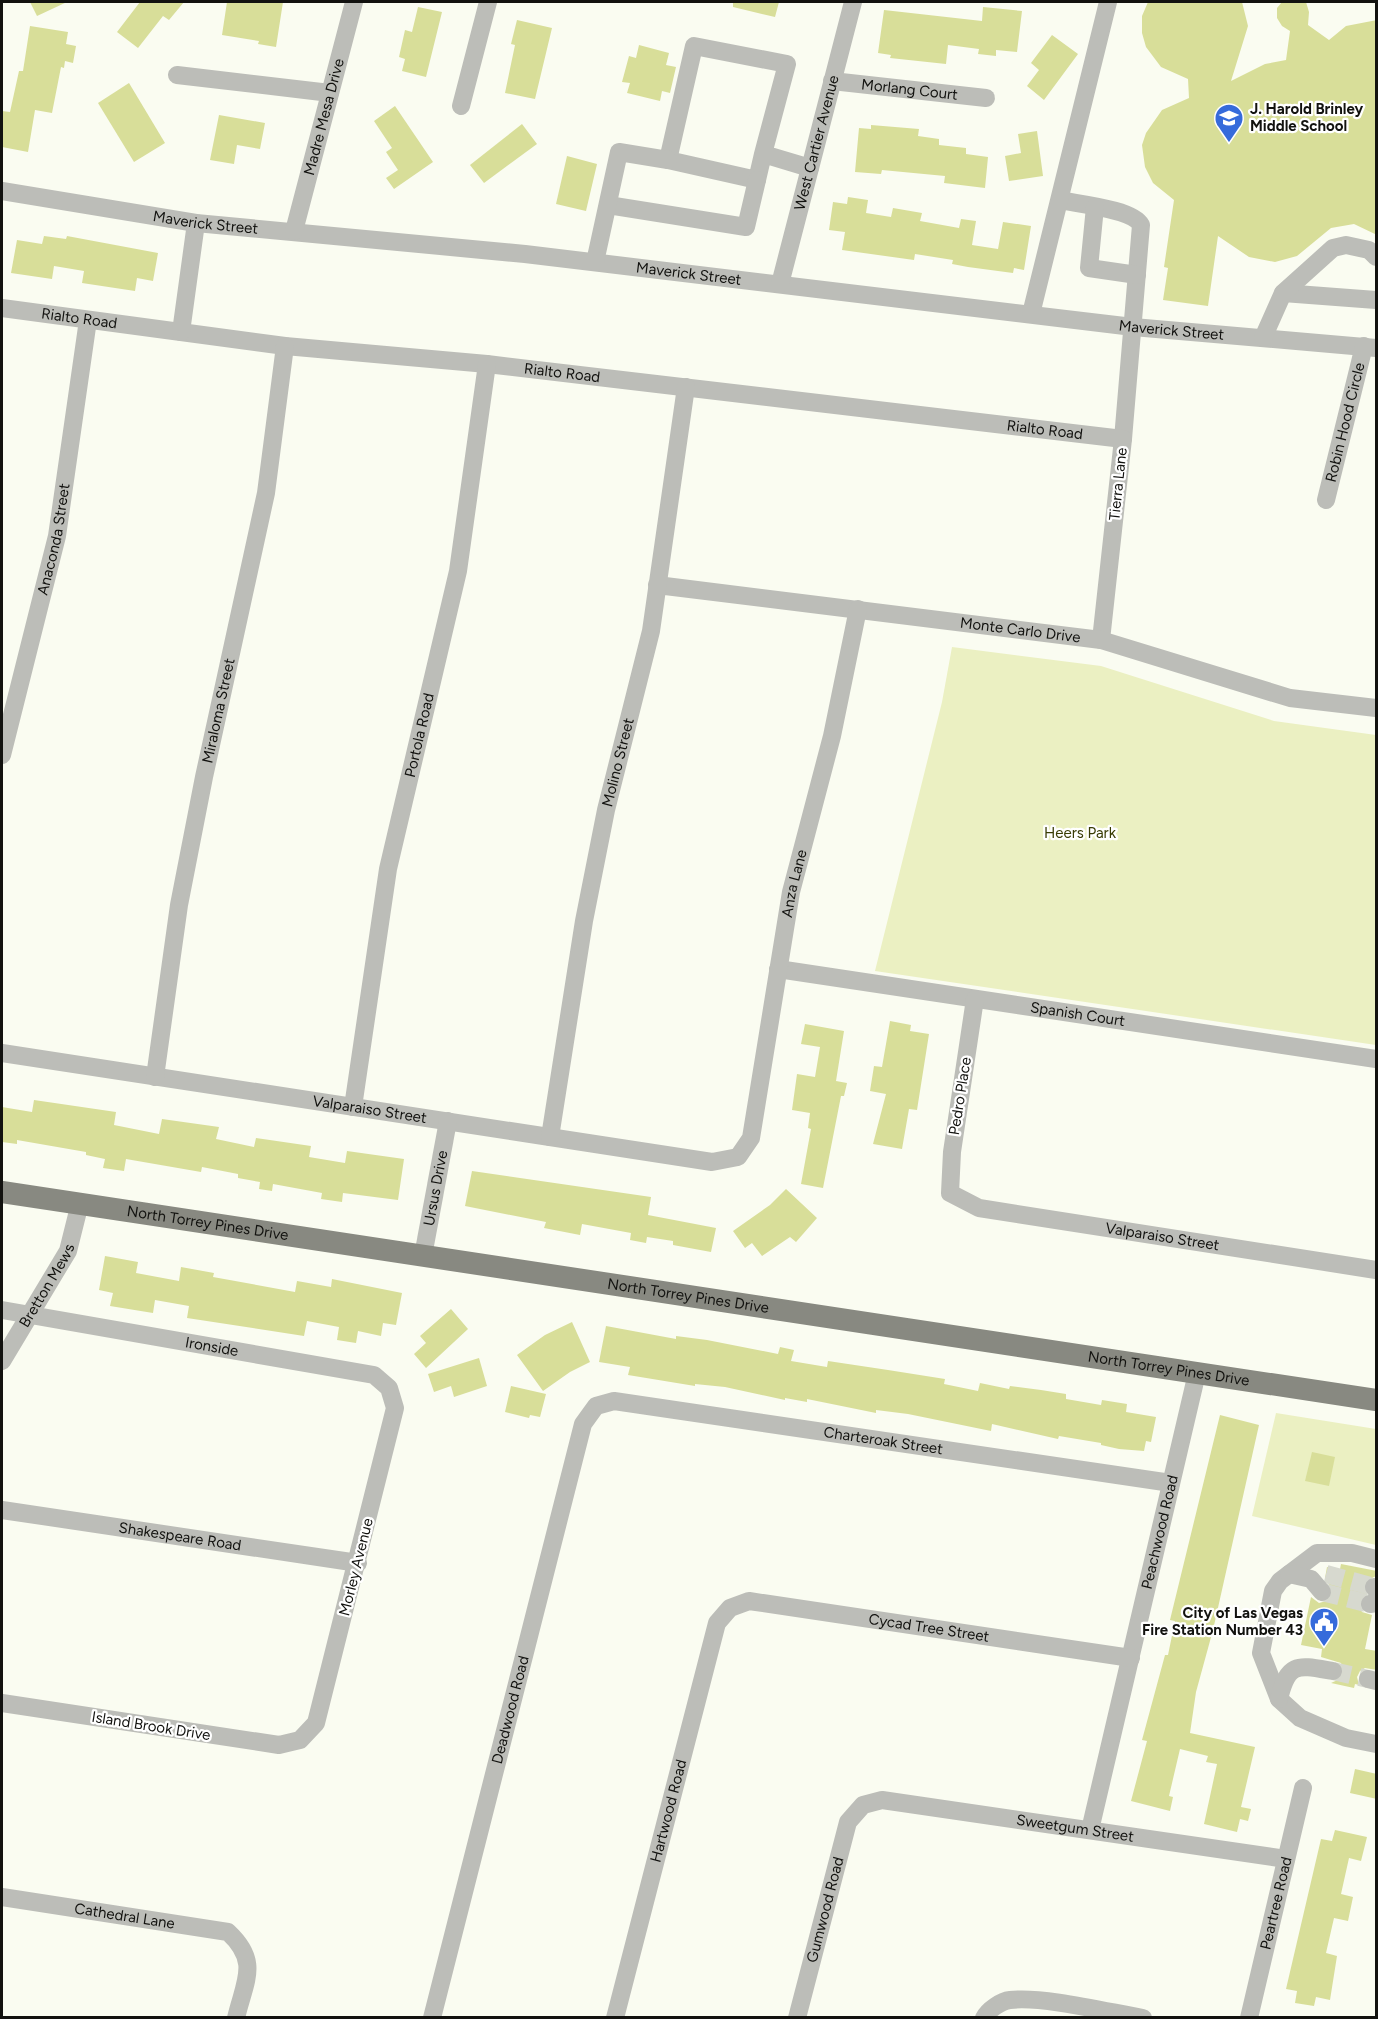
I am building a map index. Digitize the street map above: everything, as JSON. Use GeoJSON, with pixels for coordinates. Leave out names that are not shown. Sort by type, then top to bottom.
{"type":"FeatureCollection","features":[{"type":"Feature","properties":{"kind":"main road","name":"North Torrey Pines Drive"},"geometry":{"type":"LineString","coordinates":[[2,1192],[1377,1400]]}},
{"type":"Feature","properties":{"kind":"street","name":"Madre Mesa Drive"},"geometry":{"type":"LineString","coordinates":[[294,231],[354,2]]}},
{"type":"Feature","properties":{"kind":"street"},"geometry":{"type":"LineString","coordinates":[[461,106],[488,2]]}},
{"type":"Feature","properties":{"kind":"street","name":"West Cartier Avenue"},"geometry":{"type":"LineString","coordinates":[[780,284],[853,2]]}},
{"type":"Feature","properties":{"kind":"street"},"geometry":{"type":"LineString","coordinates":[[1031,314],[1108,2]]}},
{"type":"Feature","properties":{"kind":"street"},"geometry":{"type":"LineString","coordinates":[[608,205],[746,227],[787,64],[694,46],[668,160]]}},
{"type":"Feature","properties":{"kind":"street"},"geometry":{"type":"LineString","coordinates":[[177,75],[330,93]]}},
{"type":"Feature","properties":{"kind":"street","name":"Morlang Court"},"geometry":{"type":"LineString","coordinates":[[832,81],[986,98]]}},
{"type":"Feature","properties":{"kind":"street"},"geometry":{"type":"LineString","coordinates":[[595,262],[619,152],[668,160],[757,180]]}},
{"type":"Feature","properties":{"kind":"street"},"geometry":{"type":"LineString","coordinates":[[763,154],[810,168]]}},
{"type":"Feature","properties":{"kind":"street","name":"Maverick Street"},"geometry":{"type":"LineString","coordinates":[[2,191],[196,223],[595,262],[1133,327],[1370,347]]}},
{"type":"Feature","properties":{"kind":"street"},"geometry":{"type":"LineString","coordinates":[[1060,200],[1095,207],[1089,268],[1137,276]]}},
{"type":"Feature","properties":{"kind":"street","name":"Tierra Lane"},"geometry":{"type":"LineString","coordinates":[[1095,207],[1127,214],[1140,222],[1123,439],[1101,640]]}},
{"type":"Feature","properties":{"kind":"street"},"geometry":{"type":"LineString","coordinates":[[181,332],[196,223]]}},
{"type":"Feature","properties":{"kind":"street"},"geometry":{"type":"LineString","coordinates":[[1263,338],[1283,293],[1333,248],[1346,245],[1357,247],[1369,250],[1377,257]]}},
{"type":"Feature","properties":{"kind":"street"},"geometry":{"type":"LineString","coordinates":[[1283,293],[1377,300]]}},
{"type":"Feature","properties":{"kind":"street","name":"Rialto Road"},"geometry":{"type":"LineString","coordinates":[[2,308],[285,346],[487,364],[1123,439]]}},
{"type":"Feature","properties":{"kind":"street","name":"Anaconda Street"},"geometry":{"type":"LineString","coordinates":[[2,755],[57,536],[88,320]]}},
{"type":"Feature","properties":{"kind":"street","name":"Miraloma Street"},"geometry":{"type":"LineString","coordinates":[[154,1077],[179,904],[201,789],[266,493],[285,346]]}},
{"type":"Feature","properties":{"kind":"street","name":"Robin Hood Circle"},"geometry":{"type":"LineString","coordinates":[[1326,500],[1370,347]]}},
{"type":"Feature","properties":{"kind":"street","name":"Portola Road"},"geometry":{"type":"LineString","coordinates":[[353,1107],[388,868],[458,570],[487,364]]}},
{"type":"Feature","properties":{"kind":"street","name":"Molino Street"},"geometry":{"type":"LineString","coordinates":[[550,1137],[584,921],[606,810],[651,631],[686,387]]}},
{"type":"Feature","properties":{"kind":"street","name":"Monte Carlo Drive"},"geometry":{"type":"LineString","coordinates":[[657,585],[1101,640],[1290,698],[1377,708]]}},
{"type":"Feature","properties":{"kind":"street","name":"Anza Lane"},"geometry":{"type":"LineString","coordinates":[[738,1157],[751,1138],[791,891],[832,736],[858,609]]}},
{"type":"Feature","properties":{"kind":"street","name":"Spanish Court"},"geometry":{"type":"LineString","coordinates":[[778,969],[1377,1059]]}},
{"type":"Feature","properties":{"kind":"street","name":"Pedro Place"},"geometry":{"type":"LineString","coordinates":[[950,1194],[952,1152],[975,999]]}},
{"type":"Feature","properties":{"kind":"street","name":"Valparaiso Street"},"geometry":{"type":"LineString","coordinates":[[2,1053],[712,1162],[738,1157]]}},
{"type":"Feature","properties":{"kind":"street","name":"Ursus Drive"},"geometry":{"type":"LineString","coordinates":[[423,1256],[448,1121]]}},
{"type":"Feature","properties":{"kind":"street","name":"Valparaiso Street"},"geometry":{"type":"LineString","coordinates":[[950,1194],[979,1208],[1377,1270]]}},
{"type":"Feature","properties":{"kind":"street","name":"Bretton Mews"},"geometry":{"type":"LineString","coordinates":[[2,1360],[68,1251],[80,1203]]}},
{"type":"Feature","properties":{"kind":"street","name":"Ironside"},"geometry":{"type":"LineString","coordinates":[[2,1310],[30,1317],[374,1375],[389,1388]]}},
{"type":"Feature","properties":{"kind":"street","name":"Peachwood Road"},"geometry":{"type":"LineString","coordinates":[[1090,1830],[1197,1373]]}},
{"type":"Feature","properties":{"kind":"street","name":"Morley Avenue"},"geometry":{"type":"LineString","coordinates":[[300,1740],[316,1723],[358,1563],[395,1408],[389,1388]]}},
{"type":"Feature","properties":{"kind":"street","name":"Charteroak Street"},"geometry":{"type":"LineString","coordinates":[[596,1406],[614,1401],[1171,1483]]}},
{"type":"Feature","properties":{"kind":"street","name":"Deadwood Road"},"geometry":{"type":"LineString","coordinates":[[432,2018],[583,1424],[596,1406]]}},
{"type":"Feature","properties":{"kind":"street","name":"Shakespeare Road"},"geometry":{"type":"LineString","coordinates":[[2,1510],[358,1563]]}},
{"type":"Feature","properties":{"kind":"street"},"geometry":{"type":"LineString","coordinates":[[1377,1559],[1352,1553],[1317,1553],[1289,1574],[1273,1591],[1261,1653],[1279,1699],[1299,1718],[1346,1738],[1377,1744]]}},
{"type":"Feature","properties":{"kind":"street"},"geometry":{"type":"LineString","coordinates":[[1289,1574],[1319,1581]]}},
{"type":"Feature","properties":{"kind":"street","name":"Cycad Tree Street"},"geometry":{"type":"LineString","coordinates":[[730,1608],[749,1601],[1131,1658]]}},
{"type":"Feature","properties":{"kind":"street","name":"Hartwood Road"},"geometry":{"type":"LineString","coordinates":[[615,2018],[717,1623],[730,1608]]}},
{"type":"Feature","properties":{"kind":"street"},"geometry":{"type":"LineString","coordinates":[[1279,1699],[1284,1678],[1291,1670],[1304,1666],[1333,1671]]}},
{"type":"Feature","properties":{"kind":"street","name":"Island Brook Drive"},"geometry":{"type":"LineString","coordinates":[[2,1703],[279,1745],[300,1740]]}},
{"type":"Feature","properties":{"kind":"street","name":"Peartree Road"},"geometry":{"type":"LineString","coordinates":[[1249,2018],[1303,1788]]}},
{"type":"Feature","properties":{"kind":"street","name":"Sweetgum Street"},"geometry":{"type":"LineString","coordinates":[[863,1805],[882,1800],[1286,1859]]}},
{"type":"Feature","properties":{"kind":"street","name":"Gumwood Road"},"geometry":{"type":"LineString","coordinates":[[797,2018],[848,1822],[863,1805]]}},
{"type":"Feature","properties":{"kind":"street","name":"Cathedral Lane"},"geometry":{"type":"LineString","coordinates":[[2,1897],[228,1932],[243,1946],[249,1965],[236,2018]]}},
{"type":"Feature","properties":{"kind":"street"},"geometry":{"type":"LineString","coordinates":[[989,2012],[1008,2000],[1032,2000],[1143,2018]]}},
{"type":"Feature","properties":{"kind":"green space","name":"Heers Park"},"geometry":{"type":"Polygon","coordinates":[[[952,647],[1101,666],[1274,721],[1376,735],[1376,1045],[875,971],[942,702],[952,647]]]}},
{"type":"Feature","properties":{"kind":"green space"},"geometry":{"type":"Polygon","coordinates":[[[1276,1413],[1376,1429],[1376,1545],[1252,1516],[1276,1413]]]}},
{"type":"Feature","properties":{"kind":"building"},"geometry":{"type":"Polygon","coordinates":[[[30,2],[67,2],[37,16],[30,2]]]}},
{"type":"Feature","properties":{"kind":"building"},"geometry":{"type":"Polygon","coordinates":[[[140,2],[184,2],[169,20],[163,16],[138,48],[117,32],[140,2]]]}},
{"type":"Feature","properties":{"kind":"building"},"geometry":{"type":"Polygon","coordinates":[[[227,2],[283,2],[276,47],[258,44],[259,41],[222,35],[227,2]]]}},
{"type":"Feature","properties":{"kind":"building"},"geometry":{"type":"Polygon","coordinates":[[[733,2],[779,2],[775,17],[733,7],[733,2]]]}},
{"type":"Feature","properties":{"kind":"building"},"geometry":{"type":"Polygon","coordinates":[[[1148,2],[1242,2],[1248,26],[1231,81],[1265,64],[1286,60],[1290,31],[1282,26],[1277,18],[1277,8],[1282,2],[1306,2],[1309,12],[1308,25],[1329,40],[1346,26],[1377,20],[1377,235],[1354,224],[1331,228],[1297,256],[1275,262],[1249,257],[1218,236],[1208,306],[1163,300],[1168,268],[1164,267],[1174,200],[1153,183],[1145,167],[1142,145],[1146,133],[1162,110],[1189,98],[1188,79],[1161,67],[1146,47],[1142,33],[1142,16],[1148,2]]]}},
{"type":"Feature","properties":{"kind":"building"},"geometry":{"type":"Polygon","coordinates":[[[418,7],[442,12],[426,77],[402,71],[405,59],[399,57],[405,30],[412,32],[418,7]]]}},
{"type":"Feature","properties":{"kind":"building"},"geometry":{"type":"Polygon","coordinates":[[[983,7],[1022,11],[1017,52],[996,50],[996,56],[978,54],[979,49],[948,45],[946,64],[890,58],[891,55],[878,53],[884,10],[982,21],[983,7]]]}},
{"type":"Feature","properties":{"kind":"building"},"geometry":{"type":"Polygon","coordinates":[[[517,20],[552,28],[535,99],[505,93],[515,45],[511,44],[517,20]]]}},
{"type":"Feature","properties":{"kind":"building"},"geometry":{"type":"Polygon","coordinates":[[[30,26],[68,32],[66,44],[76,46],[73,63],[65,61],[64,68],[61,67],[52,113],[35,110],[28,152],[2,147],[2,111],[10,112],[19,71],[23,71],[30,26]]]}},
{"type":"Feature","properties":{"kind":"building"},"geometry":{"type":"Polygon","coordinates":[[[1052,35],[1078,54],[1044,100],[1027,86],[1039,70],[1031,63],[1052,35]]]}},
{"type":"Feature","properties":{"kind":"building"},"geometry":{"type":"Polygon","coordinates":[[[639,45],[669,53],[666,65],[676,67],[670,93],[662,91],[660,101],[627,93],[630,83],[622,82],[629,56],[636,58],[639,45]]]}},
{"type":"Feature","properties":{"kind":"building"},"geometry":{"type":"Polygon","coordinates":[[[129,83],[165,143],[134,162],[98,103],[129,83]]]}},
{"type":"Feature","properties":{"kind":"building"},"geometry":{"type":"Polygon","coordinates":[[[395,106],[433,162],[394,189],[386,178],[398,170],[386,152],[392,148],[374,121],[395,106]]]}},
{"type":"Feature","properties":{"kind":"building"},"geometry":{"type":"Polygon","coordinates":[[[219,115],[265,123],[260,149],[237,145],[234,164],[210,160],[219,115]]]}},
{"type":"Feature","properties":{"kind":"building"},"geometry":{"type":"Polygon","coordinates":[[[522,124],[537,144],[484,183],[470,165],[522,124]]]}},
{"type":"Feature","properties":{"kind":"building"},"geometry":{"type":"Polygon","coordinates":[[[871,125],[919,129],[918,136],[939,139],[939,145],[966,148],[966,154],[988,157],[985,188],[944,183],[945,176],[882,170],[881,174],[855,172],[859,128],[871,129],[871,125]]]}},
{"type":"Feature","properties":{"kind":"building"},"geometry":{"type":"Polygon","coordinates":[[[1037,131],[1043,176],[1009,181],[1005,156],[1021,153],[1018,134],[1037,131]]]}},
{"type":"Feature","properties":{"kind":"building"},"geometry":{"type":"Polygon","coordinates":[[[567,156],[597,164],[586,211],[556,204],[567,156]]]}},
{"type":"Feature","properties":{"kind":"building"},"geometry":{"type":"Polygon","coordinates":[[[848,197],[868,200],[866,213],[891,217],[893,208],[922,213],[920,221],[959,228],[961,219],[976,221],[972,245],[998,249],[1003,222],[1031,226],[1024,270],[1014,268],[1013,273],[952,264],[953,260],[915,254],[914,260],[842,250],[845,232],[829,230],[833,202],[847,204],[848,197]]]}},
{"type":"Feature","properties":{"kind":"building"},"geometry":{"type":"Polygon","coordinates":[[[44,236],[66,239],[67,236],[158,253],[153,281],[137,278],[135,291],[82,283],[84,271],[54,266],[52,279],[11,273],[17,240],[42,244],[44,236]]]}},
{"type":"Feature","properties":{"kind":"building"},"geometry":{"type":"Polygon","coordinates":[[[890,1021],[911,1025],[910,1031],[929,1034],[917,1110],[909,1109],[902,1149],[873,1144],[886,1094],[870,1091],[874,1066],[882,1067],[890,1021]]]}},
{"type":"Feature","properties":{"kind":"building"},"geometry":{"type":"Polygon","coordinates":[[[805,1024],[844,1031],[836,1081],[847,1083],[844,1096],[841,1096],[823,1188],[801,1184],[811,1129],[808,1128],[810,1113],[792,1110],[797,1074],[815,1077],[820,1047],[801,1044],[805,1024]]]}},
{"type":"Feature","properties":{"kind":"building"},"geometry":{"type":"Polygon","coordinates":[[[34,1100],[116,1112],[114,1125],[159,1134],[162,1119],[219,1127],[216,1139],[254,1147],[256,1138],[311,1146],[309,1157],[345,1163],[347,1151],[404,1159],[398,1200],[343,1193],[342,1202],[321,1199],[322,1193],[273,1184],[272,1191],[259,1189],[260,1182],[238,1178],[238,1174],[202,1167],[201,1172],[126,1159],[124,1171],[103,1168],[105,1159],[86,1155],[86,1152],[17,1140],[17,1144],[2,1142],[2,1107],[32,1112],[34,1100]]]}},
{"type":"Feature","properties":{"kind":"building"},"geometry":{"type":"Polygon","coordinates":[[[472,1171],[651,1197],[648,1215],[716,1228],[711,1252],[673,1245],[673,1241],[647,1237],[646,1243],[630,1240],[631,1233],[582,1224],[580,1235],[544,1228],[546,1222],[465,1206],[472,1171]]]}},
{"type":"Feature","properties":{"kind":"building"},"geometry":{"type":"Polygon","coordinates":[[[786,1189],[817,1218],[796,1242],[790,1237],[762,1256],[752,1243],[745,1248],[733,1231],[770,1205],[786,1189]]]}},
{"type":"Feature","properties":{"kind":"building"},"geometry":{"type":"Polygon","coordinates":[[[105,1256],[138,1262],[136,1273],[179,1281],[181,1267],[214,1273],[213,1277],[295,1292],[297,1281],[331,1287],[332,1279],[402,1293],[396,1325],[383,1323],[381,1336],[358,1331],[356,1343],[337,1340],[339,1327],[307,1321],[304,1336],[187,1318],[189,1306],[155,1300],[153,1313],[110,1306],[113,1293],[99,1290],[105,1256]]]}},
{"type":"Feature","properties":{"kind":"building"},"geometry":{"type":"Polygon","coordinates":[[[451,1309],[468,1329],[426,1368],[414,1354],[426,1343],[420,1336],[451,1309]]]}},
{"type":"Feature","properties":{"kind":"building"},"geometry":{"type":"Polygon","coordinates":[[[572,1322],[590,1362],[570,1372],[543,1391],[517,1355],[545,1335],[572,1322]]]}},
{"type":"Feature","properties":{"kind":"building"},"geometry":{"type":"Polygon","coordinates":[[[606,1326],[676,1339],[676,1336],[707,1340],[778,1354],[780,1347],[794,1350],[791,1361],[827,1367],[828,1361],[945,1379],[944,1384],[978,1391],[980,1383],[1009,1389],[1010,1386],[1066,1394],[1066,1399],[1101,1405],[1102,1400],[1127,1404],[1126,1412],[1156,1417],[1151,1442],[1146,1441],[1144,1451],[1119,1449],[1101,1445],[1101,1443],[1059,1436],[1058,1439],[992,1424],[991,1431],[908,1414],[876,1410],[876,1413],[807,1399],[807,1402],[785,1398],[785,1400],[725,1387],[695,1384],[695,1386],[628,1375],[630,1367],[599,1362],[606,1326]]]}},
{"type":"Feature","properties":{"kind":"building"},"geometry":{"type":"Polygon","coordinates":[[[479,1358],[487,1386],[454,1397],[451,1386],[434,1392],[428,1374],[479,1358]]]}},
{"type":"Feature","properties":{"kind":"building"},"geometry":{"type":"Polygon","coordinates":[[[511,1386],[546,1394],[540,1417],[530,1415],[529,1418],[505,1412],[511,1386]]]}},
{"type":"Feature","properties":{"kind":"building"},"geometry":{"type":"Polygon","coordinates":[[[1220,1415],[1259,1425],[1213,1630],[1196,1692],[1190,1733],[1255,1747],[1241,1807],[1251,1809],[1248,1821],[1240,1819],[1237,1832],[1204,1824],[1217,1764],[1206,1762],[1208,1756],[1180,1749],[1169,1796],[1173,1797],[1170,1811],[1131,1801],[1147,1741],[1142,1740],[1165,1655],[1168,1655],[1175,1621],[1170,1620],[1220,1415]]]}},
{"type":"Feature","properties":{"kind":"building"},"geometry":{"type":"Polygon","coordinates":[[[1312,1452],[1335,1457],[1329,1486],[1305,1481],[1312,1452]]]}},
{"type":"Feature","properties":{"kind":"building"},"geometry":{"type":"Polygon","coordinates":[[[1341,1564],[1377,1571],[1376,1576],[1364,1582],[1365,1594],[1359,1605],[1362,1612],[1372,1615],[1365,1649],[1377,1651],[1377,1670],[1365,1668],[1360,1671],[1357,1677],[1359,1685],[1355,1684],[1354,1688],[1331,1683],[1342,1678],[1344,1672],[1341,1663],[1321,1657],[1322,1649],[1301,1645],[1311,1597],[1319,1603],[1330,1600],[1333,1591],[1325,1578],[1327,1567],[1340,1569],[1341,1564]]]}},
{"type":"Feature","properties":{"kind":"building"},"geometry":{"type":"Polygon","coordinates":[[[1355,1769],[1377,1774],[1377,1799],[1350,1793],[1355,1769]]]}},
{"type":"Feature","properties":{"kind":"building"},"geometry":{"type":"Polygon","coordinates":[[[1335,1830],[1367,1837],[1361,1861],[1349,1858],[1341,1894],[1353,1897],[1348,1921],[1334,1918],[1326,1953],[1337,1956],[1330,2000],[1316,1997],[1314,2006],[1295,2003],[1297,1991],[1286,1989],[1321,1839],[1332,1841],[1335,1830]]]}},
{"type":"Feature","properties":{"kind":"tunnel"},"geometry":{"type":"LineString","coordinates":[[1326,1574],[1374,1587]]}},
{"type":"Feature","properties":{"kind":"tunnel"},"geometry":{"type":"LineString","coordinates":[[1322,1592],[1370,1604]]}},
{"type":"Feature","properties":{"kind":"tunnel"},"geometry":{"type":"LineString","coordinates":[[1333,1671],[1368,1679]]}},
{"type":"Feature","properties":{"kind":"place","name":"J. Harold Brinley Middle School"},"geometry":{"type":"Point","coordinates":[1229,144]}},
{"type":"Feature","properties":{"kind":"place","name":"City of Las Vegas Fire Station Number 43"},"geometry":{"type":"Point","coordinates":[1324,1648]}}]}
